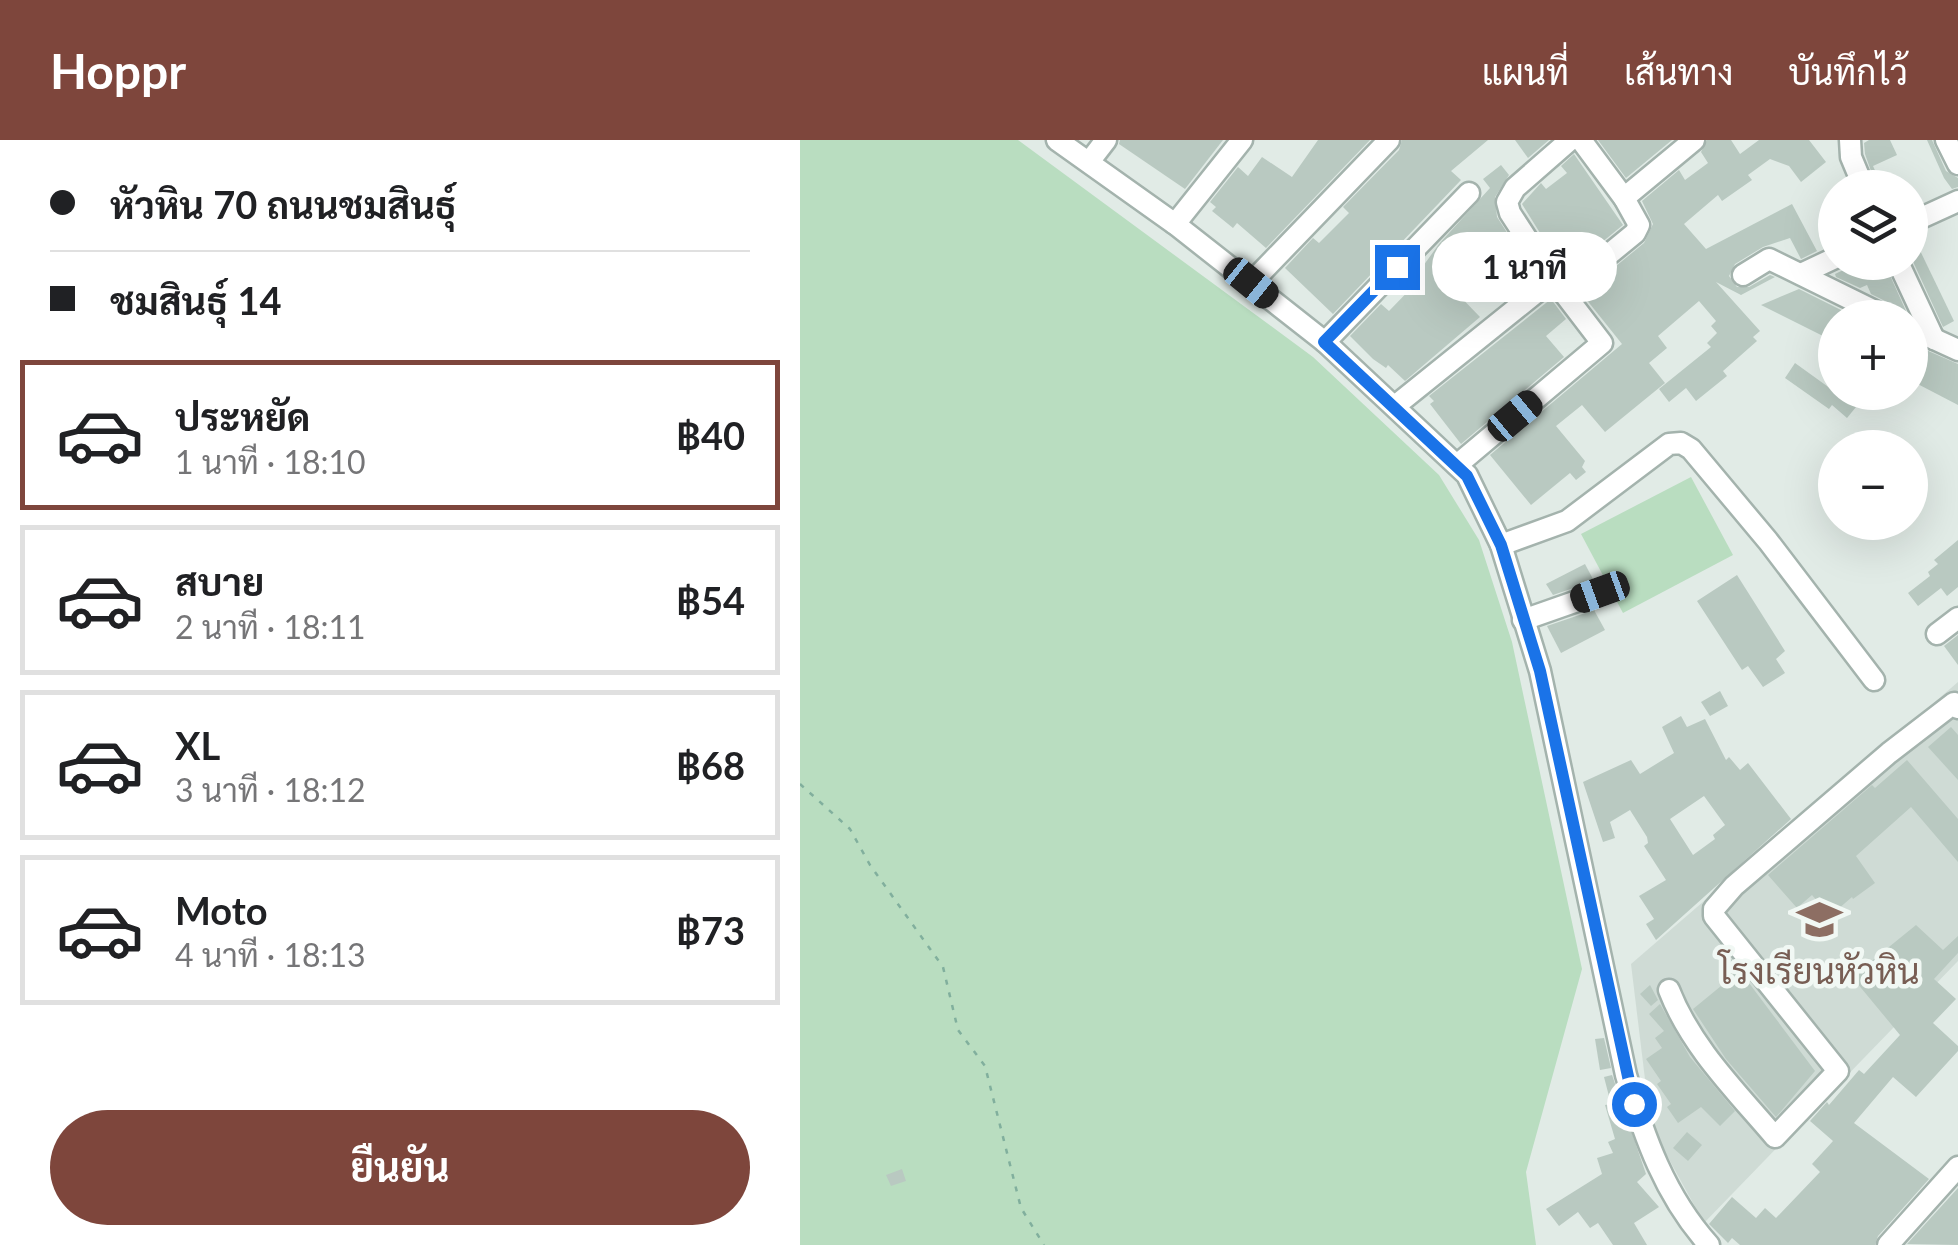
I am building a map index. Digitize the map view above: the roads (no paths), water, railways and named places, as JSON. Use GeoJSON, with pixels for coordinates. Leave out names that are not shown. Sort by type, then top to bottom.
{"type":"FeatureCollection","features":[{"type":"Feature","properties":{"kind":"street"},"geometry":{"type":"LineString","coordinates":[[1058,140],[1174,224],[1324,342],[1457,465],[1480,497],[1501,545],[1540,671],[1626,1075],[1642,1132],[1685,1217],[1709,1245]]}},
{"type":"Feature","properties":{"kind":"street"},"geometry":{"type":"LineString","coordinates":[[1090,162],[1106,140]]}},
{"type":"Feature","properties":{"kind":"street"},"geometry":{"type":"LineString","coordinates":[[1174,224],[1242,140]]}},
{"type":"Feature","properties":{"kind":"street"},"geometry":{"type":"LineString","coordinates":[[1251,283],[1388,140]]}},
{"type":"Feature","properties":{"kind":"street"},"geometry":{"type":"LineString","coordinates":[[1457,465],[1602,342],[1510,212],[1508,195],[1570,140]]}},
{"type":"Feature","properties":{"kind":"street"},"geometry":{"type":"LineString","coordinates":[[1396,406],[1558,285],[1635,233],[1639,225],[1624,198],[1581,140]]}},
{"type":"Feature","properties":{"kind":"street"},"geometry":{"type":"LineString","coordinates":[[1624,198],[1694,140]]}},
{"type":"Feature","properties":{"kind":"street"},"geometry":{"type":"LineString","coordinates":[[1850,140],[1856,170]]}},
{"type":"Feature","properties":{"kind":"street"},"geometry":{"type":"LineString","coordinates":[[1946,140],[1958,164]]}},
{"type":"Feature","properties":{"kind":"street"},"geometry":{"type":"LineString","coordinates":[[1324,342],[1469,193]]}},
{"type":"Feature","properties":{"kind":"street"},"geometry":{"type":"LineString","coordinates":[[1928,215],[1958,201]]}},
{"type":"Feature","properties":{"kind":"street"},"geometry":{"type":"LineString","coordinates":[[1743,275],[1769,258],[1853,300]]}},
{"type":"Feature","properties":{"kind":"street"},"geometry":{"type":"LineString","coordinates":[[1801,274],[1818,266]]}},
{"type":"Feature","properties":{"kind":"street"},"geometry":{"type":"LineString","coordinates":[[1906,280],[1934,339]]}},
{"type":"Feature","properties":{"kind":"street"},"geometry":{"type":"LineString","coordinates":[[1928,336],[1958,350]]}},
{"type":"Feature","properties":{"kind":"street"},"geometry":{"type":"LineString","coordinates":[[1501,545],[1567,521],[1669,444],[1681,443],[1691,449],[1768,541],[1874,680]]}},
{"type":"Feature","properties":{"kind":"street"},"geometry":{"type":"LineString","coordinates":[[1524,620],[1600,592]]}},
{"type":"Feature","properties":{"kind":"street"},"geometry":{"type":"LineString","coordinates":[[1937,634],[1958,618]]}},
{"type":"Feature","properties":{"kind":"street"},"geometry":{"type":"LineString","coordinates":[[1669,990],[1680,1018],[1703,1052],[1775,1137],[1838,1070],[1714,916],[1714,909],[1734,886],[1889,753],[1954,703],[1958,708]]}},
{"type":"Feature","properties":{"kind":"street"},"geometry":{"type":"LineString","coordinates":[[1888,1245],[1958,1167]]}},
{"type":"Feature","properties":{"kind":"place","name":"โรงเรียนหัวหิน"},"geometry":{"type":"Point","coordinates":[1819,920]}}]}
